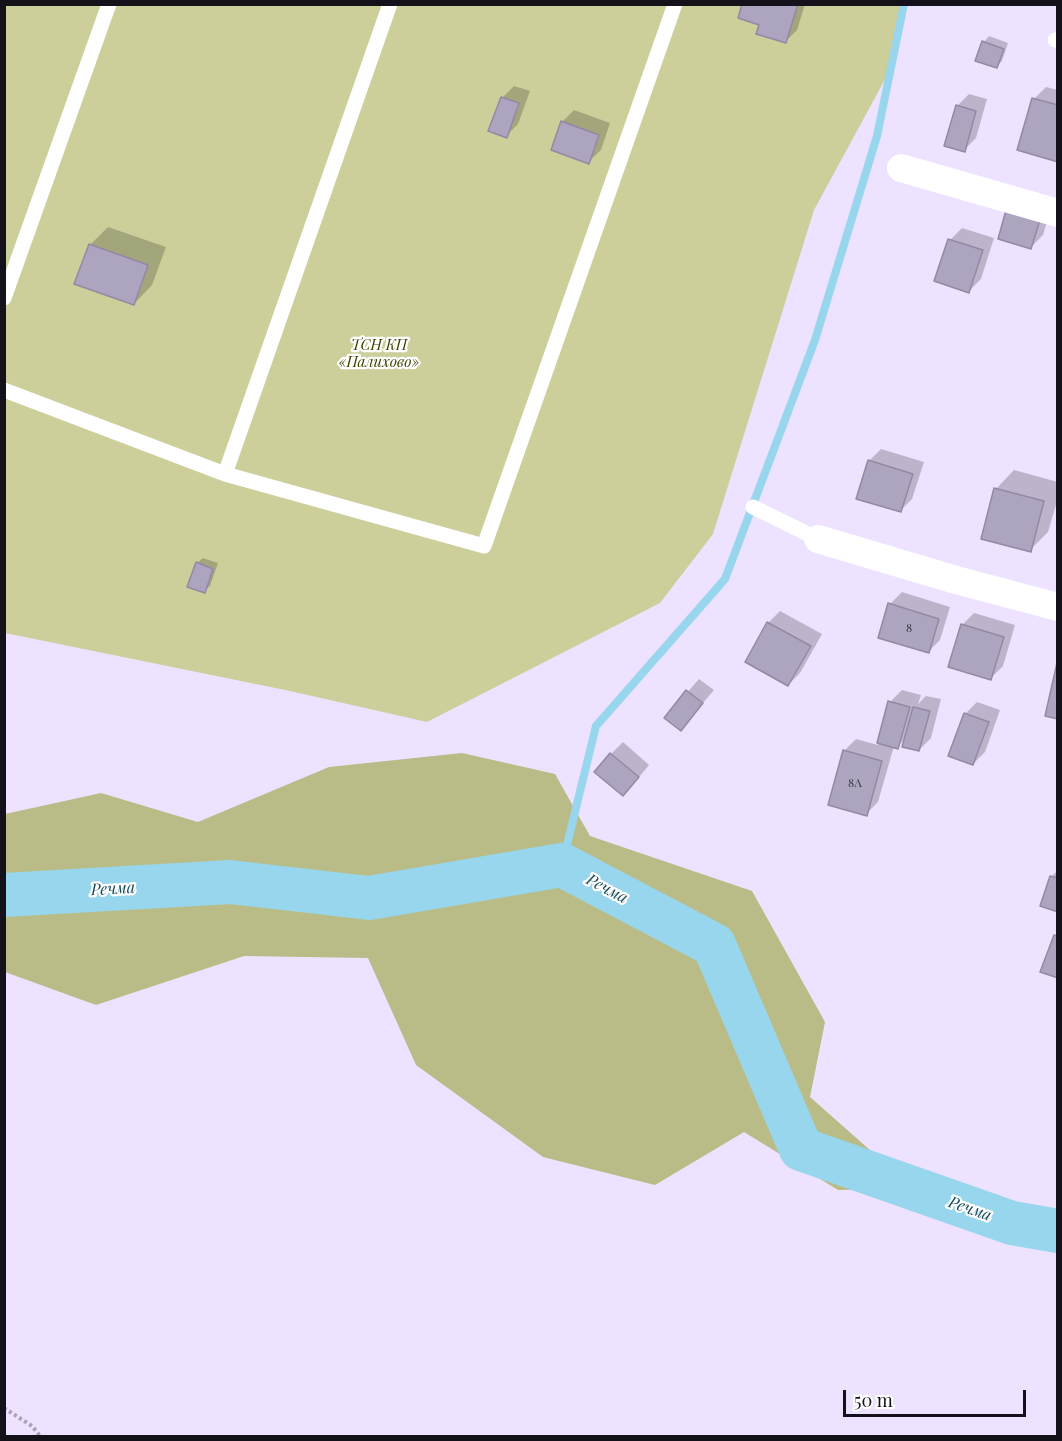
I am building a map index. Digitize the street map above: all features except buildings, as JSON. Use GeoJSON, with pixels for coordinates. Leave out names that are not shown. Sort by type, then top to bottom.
{"type":"FeatureCollection","features":[{"type":"Feature","properties":{"kind":"street"},"geometry":{"type":"LineString","coordinates":[[901,168],[1058,213]]}},
{"type":"Feature","properties":{"kind":"street"},"geometry":{"type":"LineString","coordinates":[[818,539],[956,580],[1058,607]]}},
{"type":"Feature","properties":{"kind":"lane"},"geometry":{"type":"LineString","coordinates":[[4,298],[109,4]]}},
{"type":"Feature","properties":{"kind":"lane"},"geometry":{"type":"LineString","coordinates":[[225,474],[390,4]]}},
{"type":"Feature","properties":{"kind":"lane"},"geometry":{"type":"LineString","coordinates":[[4,390],[225,474],[484,546],[675,4]]}},
{"type":"Feature","properties":{"kind":"lane"},"geometry":{"type":"LineString","coordinates":[[753,507],[818,539]]}},
{"type":"Feature","properties":{"kind":"path"},"geometry":{"type":"LineString","coordinates":[[4,1408],[32,1426],[40,1437]]}},
{"type":"Feature","properties":{"kind":"green space","name":"ТСН КП «Палихово»"},"geometry":{"type":"Polygon","coordinates":[[[4,5],[904,5],[895,61],[814,210],[713,534],[660,603],[427,722],[290,691],[5,633],[4,5]]]}},
{"type":"Feature","properties":{"kind":"green space"},"geometry":{"type":"Polygon","coordinates":[[[462,753],[555,774],[590,836],[752,891],[825,1022],[810,1097],[914,1189],[838,1190],[744,1132],[655,1185],[543,1157],[416,1065],[368,958],[244,956],[96,1005],[5,972],[5,814],[101,793],[198,822],[329,767],[462,753]]]}},
{"type":"Feature","properties":{"kind":"waterway"},"geometry":{"type":"LineString","coordinates":[[562,865],[596,726],[725,579],[815,340],[877,136],[904,4]]}},
{"type":"Feature","properties":{"kind":"waterway","name":"Речма"},"geometry":{"type":"LineString","coordinates":[[4,895],[230,882],[369,898],[562,865],[714,945],[801,1149],[1012,1223],[1058,1231]]}}]}
